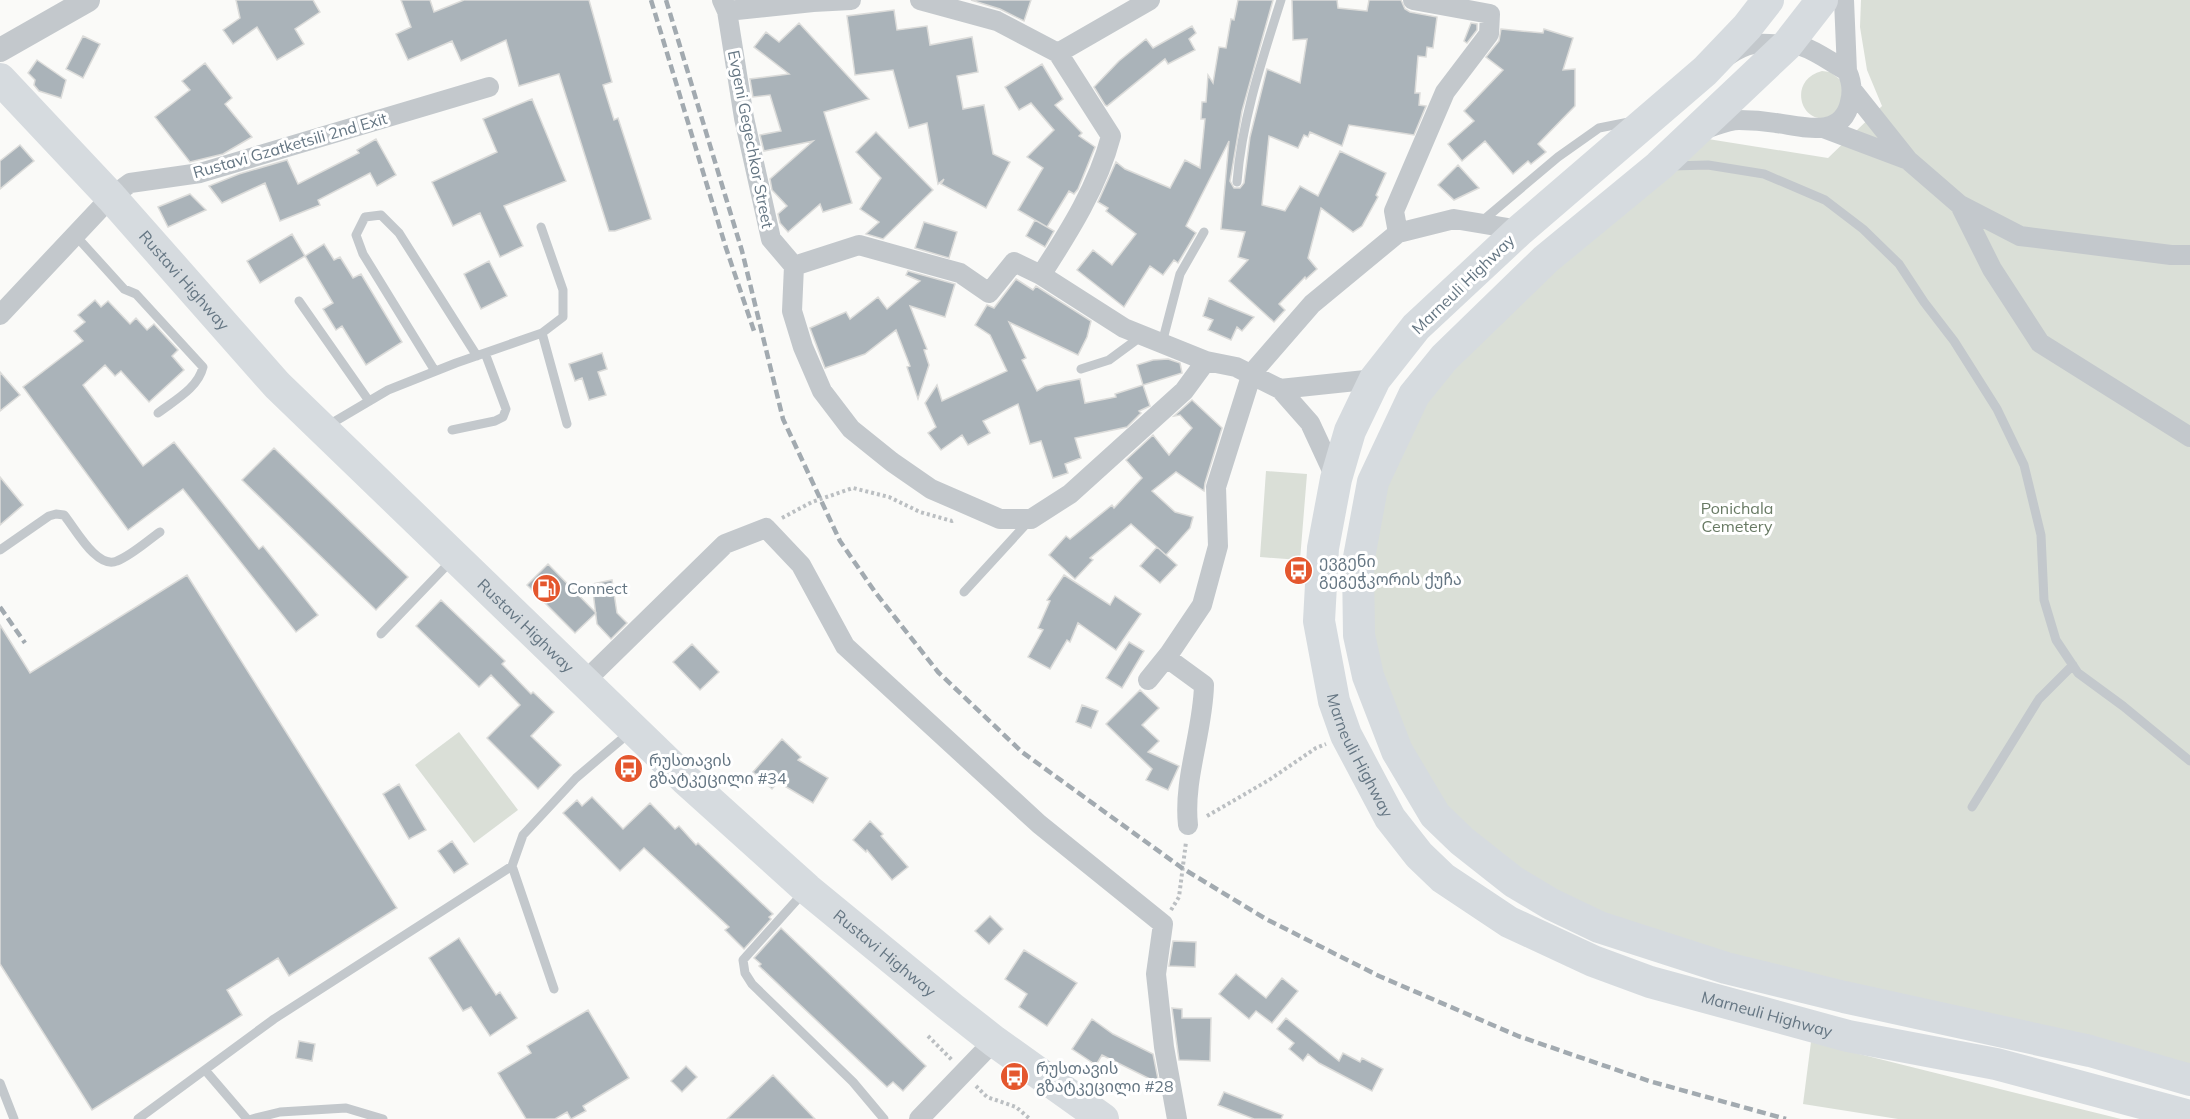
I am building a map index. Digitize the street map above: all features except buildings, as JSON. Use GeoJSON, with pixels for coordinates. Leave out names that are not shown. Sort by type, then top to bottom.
{"type":"FeatureCollection","features":[{"type":"Feature","properties":{"kind":"highway","name":"Marneuli Highway"},"geometry":{"type":"LineString","coordinates":[[1768,0],[1747,27],[1705,71],[1520,230],[1416,327],[1375,379],[1350,431],[1336,479],[1323,548],[1319,621],[1334,701],[1346,735],[1390,818],[1419,855],[1443,878],[1509,922],[1593,961],[1650,982],[1848,1036],[1996,1064],[2190,1116]]}},
{"type":"Feature","properties":{"kind":"highway","name":"Marneuli Highway"},"geometry":{"type":"LineString","coordinates":[[1821,0],[1787,45],[1659,166],[1546,260],[1444,358],[1414,395],[1373,482],[1358,563],[1359,634],[1368,676],[1396,751],[1435,815],[1462,841],[1514,882],[1551,904],[1599,927],[1737,971],[1844,997],[2045,1040],[2190,1080]]}},
{"type":"Feature","properties":{"kind":"highway","name":"Rustavi Highway"},"geometry":{"type":"LineString","coordinates":[[0,79],[111,197],[278,385],[583,683],[807,889],[994,1041],[1103,1119]]}},
{"type":"Feature","properties":{"kind":"highway"},"geometry":{"type":"LineString","coordinates":[[2037,1076],[2045,1040]]}},
{"type":"Feature","properties":{"kind":"highway"},"geometry":{"type":"LineString","coordinates":[[2083,1089],[2090,1051]]}},
{"type":"Feature","properties":{"kind":"street"},"geometry":{"type":"LineString","coordinates":[[0,50],[88,0]]}},
{"type":"Feature","properties":{"kind":"street","name":"Evgeni Gegechkor Street"},"geometry":{"type":"LineString","coordinates":[[794,266],[771,239],[744,118],[725,6],[851,0]]}},
{"type":"Feature","properties":{"kind":"street"},"geometry":{"type":"LineString","coordinates":[[920,0],[997,21],[1058,53],[1111,136],[1105,160],[1070,230],[1041,275]]}},
{"type":"Feature","properties":{"kind":"street"},"geometry":{"type":"LineString","coordinates":[[1058,53],[1150,0]]}},
{"type":"Feature","properties":{"kind":"street"},"geometry":{"type":"LineString","coordinates":[[1398,233],[1394,211],[1445,92],[1490,34],[1490,14],[1413,0]]}},
{"type":"Feature","properties":{"kind":"street"},"geometry":{"type":"LineString","coordinates":[[1844,0],[1847,71],[1853,91],[1908,160],[1960,206],[2020,236],[2171,255],[2190,255]]}},
{"type":"Feature","properties":{"kind":"street"},"geometry":{"type":"LineString","coordinates":[[1705,71],[1738,49],[1759,42],[1804,47],[1847,71]]}},
{"type":"Feature","properties":{"kind":"street","name":"Rustavi Gzatketsili 2nd Exit"},"geometry":{"type":"LineString","coordinates":[[0,315],[111,197],[130,183],[200,173],[489,87]]}},
{"type":"Feature","properties":{"kind":"street"},"geometry":{"type":"LineString","coordinates":[[1698,130],[1737,120],[1778,123],[1807,129],[1823,128],[1836,122],[1846,113],[1853,91]]}},
{"type":"Feature","properties":{"kind":"street"},"geometry":{"type":"LineString","coordinates":[[1823,128],[1908,160]]}},
{"type":"Feature","properties":{"kind":"street"},"geometry":{"type":"LineString","coordinates":[[1960,206],[1992,269],[2040,343],[2190,437]]}},
{"type":"Feature","properties":{"kind":"street"},"geometry":{"type":"LineString","coordinates":[[1148,680],[1167,658],[1202,605],[1218,546],[1216,488],[1252,374],[1312,304],[1398,233],[1454,219],[1520,230]]}},
{"type":"Feature","properties":{"kind":"street"},"geometry":{"type":"LineString","coordinates":[[1206,361],[1184,391],[1070,494],[1031,519],[1000,519],[931,489],[851,429],[822,391],[803,347],[792,311],[794,266],[859,245],[960,273],[989,294],[1014,262],[1041,275],[1124,328],[1206,361],[1236,367],[1280,389],[1310,423],[1336,479]]}},
{"type":"Feature","properties":{"kind":"street"},"geometry":{"type":"LineString","coordinates":[[1280,389],[1375,379]]}},
{"type":"Feature","properties":{"kind":"street"},"geometry":{"type":"LineString","coordinates":[[583,683],[725,544],[766,528],[801,565],[845,646],[1039,824],[1163,924],[1156,974],[1164,1047],[1177,1119]]}},
{"type":"Feature","properties":{"kind":"street"},"geometry":{"type":"LineString","coordinates":[[1167,658],[1204,685],[1204,703],[1186,805],[1188,825]]}},
{"type":"Feature","properties":{"kind":"street"},"geometry":{"type":"LineString","coordinates":[[919,1119],[994,1041]]}},
{"type":"Feature","properties":{"kind":"lane"},"geometry":{"type":"LineString","coordinates":[[1237,182],[1239,151],[1281,0]]}},
{"type":"Feature","properties":{"kind":"lane"},"geometry":{"type":"LineString","coordinates":[[1479,223],[1558,157],[1599,128],[1649,119]]}},
{"type":"Feature","properties":{"kind":"lane"},"geometry":{"type":"LineString","coordinates":[[1659,166],[1708,165],[1764,174],[1825,200],[1863,229],[1899,264],[1954,341],[1997,409],[2024,465],[2041,535],[2044,600],[2055,640],[2078,674],[2123,706],[2190,761]]}},
{"type":"Feature","properties":{"kind":"lane"},"geometry":{"type":"LineString","coordinates":[[435,371],[363,254],[356,235],[365,217],[381,215],[399,233],[481,354],[506,409],[503,417],[495,421],[452,430]]}},
{"type":"Feature","properties":{"kind":"lane"},"geometry":{"type":"LineString","coordinates":[[322,429],[388,390],[542,333],[562,316],[564,290],[541,227]]}},
{"type":"Feature","properties":{"kind":"lane"},"geometry":{"type":"LineString","coordinates":[[1162,343],[1180,274],[1204,232]]}},
{"type":"Feature","properties":{"kind":"lane"},"geometry":{"type":"LineString","coordinates":[[75,235],[124,289],[136,294],[202,367],[200,378],[191,388],[158,413]]}},
{"type":"Feature","properties":{"kind":"lane"},"geometry":{"type":"LineString","coordinates":[[299,301],[369,401]]}},
{"type":"Feature","properties":{"kind":"lane"},"geometry":{"type":"LineString","coordinates":[[542,333],[567,424]]}},
{"type":"Feature","properties":{"kind":"lane"},"geometry":{"type":"LineString","coordinates":[[1082,369],[1108,360],[1143,335]]}},
{"type":"Feature","properties":{"kind":"lane"},"geometry":{"type":"LineString","coordinates":[[0,550],[49,516],[56,514],[64,514],[94,555],[103,561],[116,562],[160,532]]}},
{"type":"Feature","properties":{"kind":"lane"},"geometry":{"type":"LineString","coordinates":[[964,592],[1031,519]]}},
{"type":"Feature","properties":{"kind":"lane"},"geometry":{"type":"LineString","coordinates":[[381,634],[454,557]]}},
{"type":"Feature","properties":{"kind":"lane"},"geometry":{"type":"LineString","coordinates":[[1972,807],[2039,699],[2073,665]]}},
{"type":"Feature","properties":{"kind":"lane"},"geometry":{"type":"LineString","coordinates":[[138,1119],[274,1019],[512,866],[523,835],[576,778],[633,729]]}},
{"type":"Feature","properties":{"kind":"lane"},"geometry":{"type":"LineString","coordinates":[[512,866],[554,989]]}},
{"type":"Feature","properties":{"kind":"lane"},"geometry":{"type":"LineString","coordinates":[[807,889],[743,960],[745,973],[752,984],[854,1082],[884,1119]]}},
{"type":"Feature","properties":{"kind":"lane"},"geometry":{"type":"LineString","coordinates":[[205,1070],[247,1119]]}},
{"type":"Feature","properties":{"kind":"lane"},"geometry":{"type":"LineString","coordinates":[[0,1083],[14,1119]]}},
{"type":"Feature","properties":{"kind":"lane"},"geometry":{"type":"LineString","coordinates":[[252,1119],[280,1112],[346,1108],[383,1119]]}},
{"type":"Feature","properties":{"kind":"path"},"geometry":{"type":"LineString","coordinates":[[766,528],[812,502],[853,488],[889,497],[920,512],[952,521],[974,509]]}},
{"type":"Feature","properties":{"kind":"path"},"geometry":{"type":"LineString","coordinates":[[1163,924],[1179,897],[1188,825],[1269,780],[1316,748],[1346,735]]}},
{"type":"Feature","properties":{"kind":"path"},"geometry":{"type":"LineString","coordinates":[[928,1036],[987,1097],[1016,1107],[1030,1119]]}},
{"type":"Feature","properties":{"kind":"green space","name":"Ponichala Cemetery"},"geometry":{"type":"Polygon","coordinates":[[[1861,0],[2190,0],[2190,1069],[2018,1030],[1593,917],[1469,837],[1426,780],[1367,647],[1375,488],[1446,364],[1708,139],[1828,158],[1882,106],[1867,70],[1860,27],[1861,0]]]}},
{"type":"Feature","properties":{"kind":"green space"},"geometry":{"type":"Polygon","coordinates":[[[1822,71],[1830,72],[1842,81],[1845,103],[1832,115],[1818,118],[1805,108],[1801,92],[1804,83],[1811,76],[1822,71]]]}},
{"type":"Feature","properties":{"kind":"green space"},"geometry":{"type":"Polygon","coordinates":[[[1266,471],[1307,474],[1300,560],[1260,557],[1266,471]]]}},
{"type":"Feature","properties":{"kind":"green space"},"geometry":{"type":"Polygon","coordinates":[[[459,732],[518,810],[474,843],[415,765],[459,732]]]}},
{"type":"Feature","properties":{"kind":"green space"},"geometry":{"type":"Polygon","coordinates":[[[1811,1042],[2121,1119],[1898,1119],[1803,1104],[1811,1042]]]}},
{"type":"Feature","properties":{"kind":"railway"},"geometry":{"type":"LineString","coordinates":[[651,0],[726,248],[754,331]]}},
{"type":"Feature","properties":{"kind":"railway"},"geometry":{"type":"LineString","coordinates":[[666,0],[742,251],[783,419],[840,541],[875,592],[938,672],[1022,752],[1182,868],[1266,919],[1379,976],[1518,1036],[1649,1081],[1786,1119]]}},
{"type":"Feature","properties":{"kind":"railway"},"geometry":{"type":"LineString","coordinates":[[0,607],[25,643]]}},
{"type":"Feature","properties":{"kind":"place","name":"ევგენი გეგეჭკორის ქუჩა"},"geometry":{"type":"Point","coordinates":[1298,570]}},
{"type":"Feature","properties":{"kind":"place","name":"Connect"},"geometry":{"type":"Point","coordinates":[546,588]}},
{"type":"Feature","properties":{"kind":"place","name":"რუსთავის გზატკეცილი #34"},"geometry":{"type":"Point","coordinates":[628,769]}},
{"type":"Feature","properties":{"kind":"place","name":"რუსთავის გზატკეცილი #28"},"geometry":{"type":"Point","coordinates":[1015,1077]}}]}
